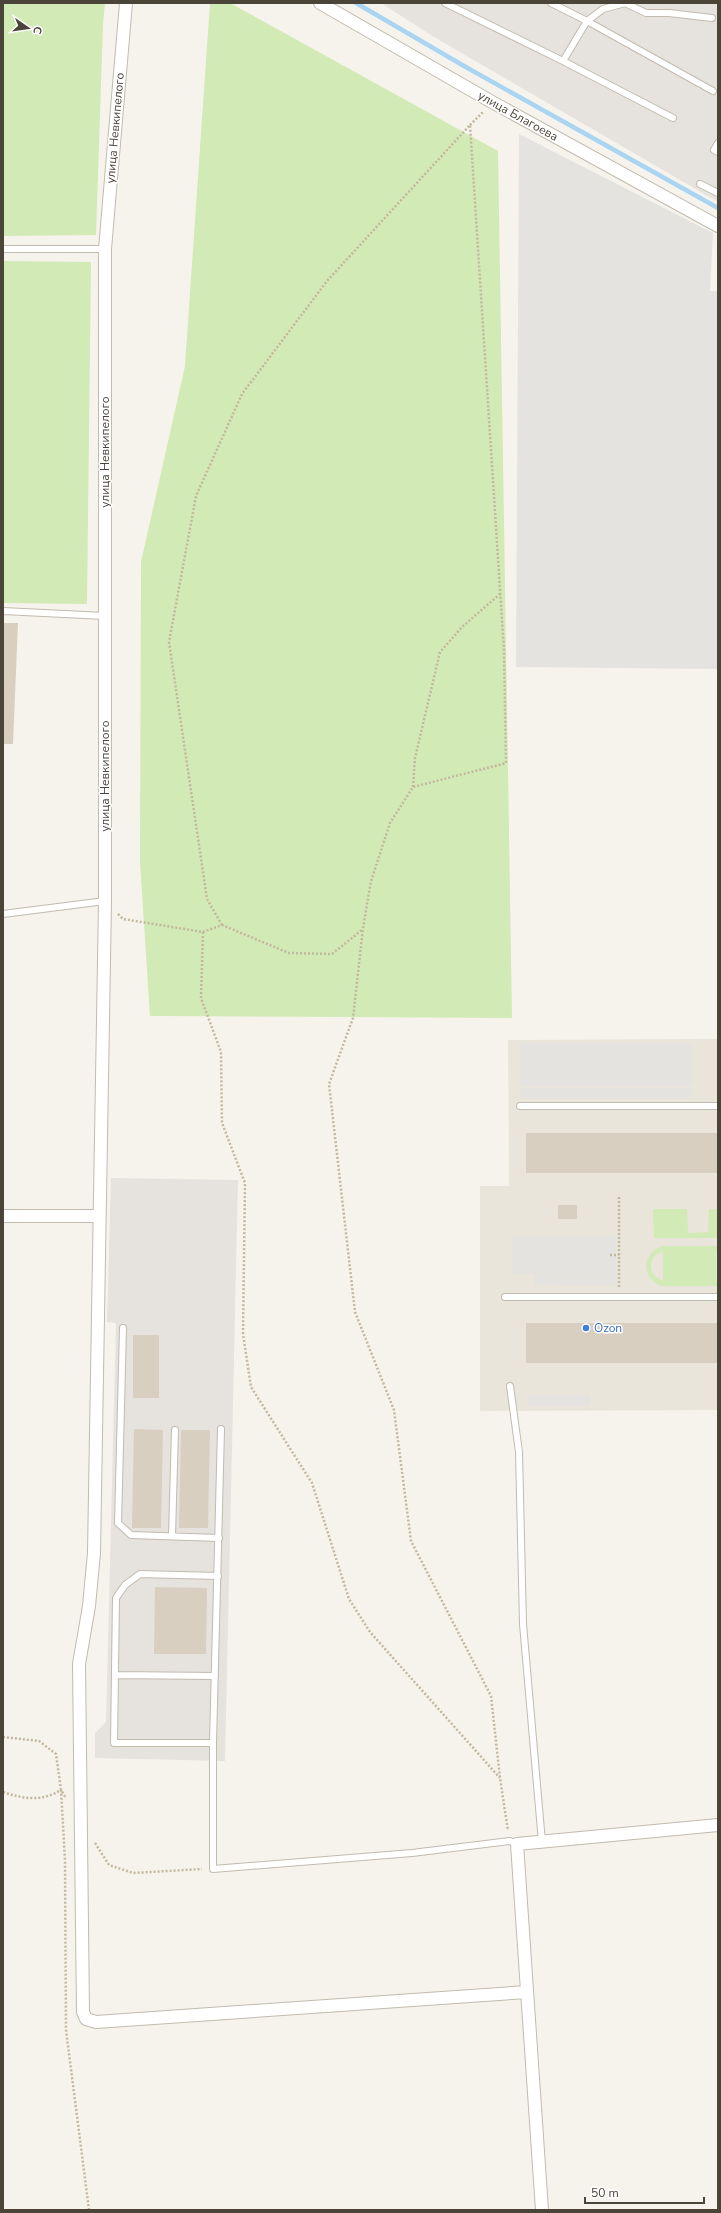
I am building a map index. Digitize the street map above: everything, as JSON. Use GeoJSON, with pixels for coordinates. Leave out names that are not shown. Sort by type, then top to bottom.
{"type":"FeatureCollection","features":[{"type":"Feature","properties":{"kind":"street","name":"улица Невкипелого"},"geometry":{"type":"LineString","coordinates":[[126,3],[105,249],[105,901],[94,1553],[89,1606],[79,1664],[83,2012],[86,2019],[96,2022],[527,1992]]}},
{"type":"Feature","properties":{"kind":"street","name":"улица Благоева"},"geometry":{"type":"LineString","coordinates":[[320,3],[492,102],[718,226]]}},
{"type":"Feature","properties":{"kind":"street"},"geometry":{"type":"LineString","coordinates":[[3,1216],[99,1216]]}},
{"type":"Feature","properties":{"kind":"street"},"geometry":{"type":"LineString","coordinates":[[542,2210],[527,1992],[514,1843],[542,1842],[718,1825]]}},
{"type":"Feature","properties":{"kind":"lane"},"geometry":{"type":"LineString","coordinates":[[445,3],[563,61],[673,118]]}},
{"type":"Feature","properties":{"kind":"lane"},"geometry":{"type":"LineString","coordinates":[[551,3],[587,21],[713,91]]}},
{"type":"Feature","properties":{"kind":"lane"},"geometry":{"type":"LineString","coordinates":[[563,61],[587,21],[603,9],[625,3],[646,13],[669,13],[712,18]]}},
{"type":"Feature","properties":{"kind":"lane"},"geometry":{"type":"LineString","coordinates":[[718,143],[714,150],[718,152]]}},
{"type":"Feature","properties":{"kind":"lane"},"geometry":{"type":"LineString","coordinates":[[700,184],[718,193]]}},
{"type":"Feature","properties":{"kind":"lane"},"geometry":{"type":"LineString","coordinates":[[3,249],[105,249]]}},
{"type":"Feature","properties":{"kind":"lane"},"geometry":{"type":"LineString","coordinates":[[3,611],[105,616]]}},
{"type":"Feature","properties":{"kind":"lane"},"geometry":{"type":"LineString","coordinates":[[3,914],[105,901]]}},
{"type":"Feature","properties":{"kind":"lane"},"geometry":{"type":"LineString","coordinates":[[520,1106],[718,1106]]}},
{"type":"Feature","properties":{"kind":"lane"},"geometry":{"type":"LineString","coordinates":[[505,1297],[718,1297]]}},
{"type":"Feature","properties":{"kind":"lane"},"geometry":{"type":"LineString","coordinates":[[123,1328],[118,1523],[132,1535],[219,1538]]}},
{"type":"Feature","properties":{"kind":"lane"},"geometry":{"type":"LineString","coordinates":[[510,1386],[519,1452],[523,1624],[542,1842]]}},
{"type":"Feature","properties":{"kind":"lane"},"geometry":{"type":"LineString","coordinates":[[221,1429],[213,1743],[213,1869],[514,1843]]}},
{"type":"Feature","properties":{"kind":"lane"},"geometry":{"type":"LineString","coordinates":[[172,1536],[175,1430]]}},
{"type":"Feature","properties":{"kind":"lane"},"geometry":{"type":"LineString","coordinates":[[213,1743],[114,1743],[116,1598],[124,1585],[140,1574],[218,1576]]}},
{"type":"Feature","properties":{"kind":"lane"},"geometry":{"type":"LineString","coordinates":[[115,1675],[215,1676]]}},
{"type":"Feature","properties":{"kind":"path"},"geometry":{"type":"LineString","coordinates":[[363,928],[332,954],[289,953],[222,925],[207,899],[169,642],[196,496],[242,394],[327,281],[492,102]]}},
{"type":"Feature","properties":{"kind":"path"},"geometry":{"type":"LineString","coordinates":[[413,787],[506,763],[504,650],[470,125]]}},
{"type":"Feature","properties":{"kind":"path"},"geometry":{"type":"LineString","coordinates":[[500,594],[462,627],[440,652],[415,758],[413,787],[390,823],[371,881],[363,928],[353,1018],[329,1084],[356,1312],[394,1410],[411,1541],[491,1696],[500,1778],[514,1843]]}},
{"type":"Feature","properties":{"kind":"path"},"geometry":{"type":"LineString","coordinates":[[105,901],[123,919],[203,932],[222,925]]}},
{"type":"Feature","properties":{"kind":"path"},"geometry":{"type":"LineString","coordinates":[[203,932],[201,998],[221,1052],[222,1123],[245,1184],[243,1334],[251,1387],[312,1484],[349,1599],[370,1632],[500,1778]]}},
{"type":"Feature","properties":{"kind":"path"},"geometry":{"type":"LineString","coordinates":[[618,1297],[619,1197]]}},
{"type":"Feature","properties":{"kind":"path"},"geometry":{"type":"LineString","coordinates":[[610,1255],[619,1255]]}},
{"type":"Feature","properties":{"kind":"path"},"geometry":{"type":"LineString","coordinates":[[3,1737],[39,1740],[56,1754],[61,1790],[69,1803]]}},
{"type":"Feature","properties":{"kind":"path"},"geometry":{"type":"LineString","coordinates":[[3,1792],[25,1799],[51,1796],[61,1790]]}},
{"type":"Feature","properties":{"kind":"path"},"geometry":{"type":"LineString","coordinates":[[81,1822],[109,1865],[133,1873],[213,1869]]}},
{"type":"Feature","properties":{"kind":"shaded area"},"geometry":{"type":"Polygon","coordinates":[[[381,3],[718,3],[718,202],[434,37],[381,3]]]}},
{"type":"Feature","properties":{"kind":"shaded area"},"geometry":{"type":"Polygon","coordinates":[[[519,134],[713,233],[710,291],[718,291],[718,669],[516,667],[519,134]]]}},
{"type":"Feature","properties":{"kind":"shaded area"},"geometry":{"type":"Polygon","coordinates":[[[718,1039],[718,1410],[480,1411],[480,1186],[509,1186],[508,1040],[718,1039]]]}},
{"type":"Feature","properties":{"kind":"shaded area"},"geometry":{"type":"Polygon","coordinates":[[[520,1043],[692,1043],[692,1086],[520,1086],[520,1043]]]}},
{"type":"Feature","properties":{"kind":"shaded area"},"geometry":{"type":"Polygon","coordinates":[[[520,1088],[692,1088],[692,1098],[520,1098],[520,1088]]]}},
{"type":"Feature","properties":{"kind":"shaded area"},"geometry":{"type":"Polygon","coordinates":[[[111,1178],[238,1180],[225,1761],[95,1758],[95,1733],[106,1722],[116,1323],[107,1322],[111,1178]]]}},
{"type":"Feature","properties":{"kind":"shaded area"},"geometry":{"type":"Polygon","coordinates":[[[512,1236],[616,1236],[616,1274],[512,1274],[512,1236]]]}},
{"type":"Feature","properties":{"kind":"shaded area"},"geometry":{"type":"Polygon","coordinates":[[[534,1275],[617,1275],[617,1286],[534,1285],[534,1275]]]}},
{"type":"Feature","properties":{"kind":"shaded area"},"geometry":{"type":"Polygon","coordinates":[[[528,1395],[590,1395],[590,1406],[528,1406],[528,1395]]]}},
{"type":"Feature","properties":{"kind":"green space"},"geometry":{"type":"Polygon","coordinates":[[[3,3],[105,3],[96,235],[3,236],[3,3]]]}},
{"type":"Feature","properties":{"kind":"green space"},"geometry":{"type":"Polygon","coordinates":[[[210,3],[230,3],[498,151],[512,1018],[150,1016],[140,862],[141,562],[185,366],[210,3]]]}},
{"type":"Feature","properties":{"kind":"green space"},"geometry":{"type":"Polygon","coordinates":[[[3,261],[91,262],[87,604],[3,603],[3,261]]]}},
{"type":"Feature","properties":{"kind":"green space"},"geometry":{"type":"Polygon","coordinates":[[[653,1209],[687,1209],[688,1233],[708,1232],[709,1209],[718,1209],[718,1238],[654,1238],[653,1209]]]}},
{"type":"Feature","properties":{"kind":"green space"},"geometry":{"type":"Polygon","coordinates":[[[662,1246],[718,1246],[718,1251],[716,1251],[716,1281],[718,1281],[718,1286],[662,1286],[655,1282],[650,1278],[646,1266],[650,1254],[662,1246]],[[663,1251],[654,1256],[651,1267],[653,1274],[663,1281],[663,1251]]]}},
{"type":"Feature","properties":{"kind":"building"},"geometry":{"type":"Polygon","coordinates":[[[3,623],[18,623],[13,744],[3,744],[3,623]]]}},
{"type":"Feature","properties":{"kind":"building"},"geometry":{"type":"Polygon","coordinates":[[[526,1133],[718,1133],[718,1173],[526,1173],[526,1133]]]}},
{"type":"Feature","properties":{"kind":"building"},"geometry":{"type":"Polygon","coordinates":[[[558,1205],[577,1205],[577,1219],[558,1219],[558,1205]]]}},
{"type":"Feature","properties":{"kind":"building"},"geometry":{"type":"Polygon","coordinates":[[[526,1323],[718,1323],[718,1363],[526,1363],[526,1323]]]}},
{"type":"Feature","properties":{"kind":"building"},"geometry":{"type":"Polygon","coordinates":[[[133,1335],[159,1335],[159,1398],[133,1398],[133,1335]]]}},
{"type":"Feature","properties":{"kind":"building"},"geometry":{"type":"Polygon","coordinates":[[[134,1429],[163,1430],[161,1528],[132,1528],[134,1429]]]}},
{"type":"Feature","properties":{"kind":"building"},"geometry":{"type":"Polygon","coordinates":[[[181,1430],[210,1430],[208,1528],[179,1528],[181,1430]]]}},
{"type":"Feature","properties":{"kind":"building"},"geometry":{"type":"Polygon","coordinates":[[[155,1587],[207,1588],[206,1654],[154,1654],[155,1587]]]}},
{"type":"Feature","properties":{"kind":"waterway"},"geometry":{"type":"LineString","coordinates":[[356,3],[464,66],[718,208]]}},
{"type":"Feature","properties":{"kind":"place","name":"Ozon"},"geometry":{"type":"Point","coordinates":[586,1328]}}]}
